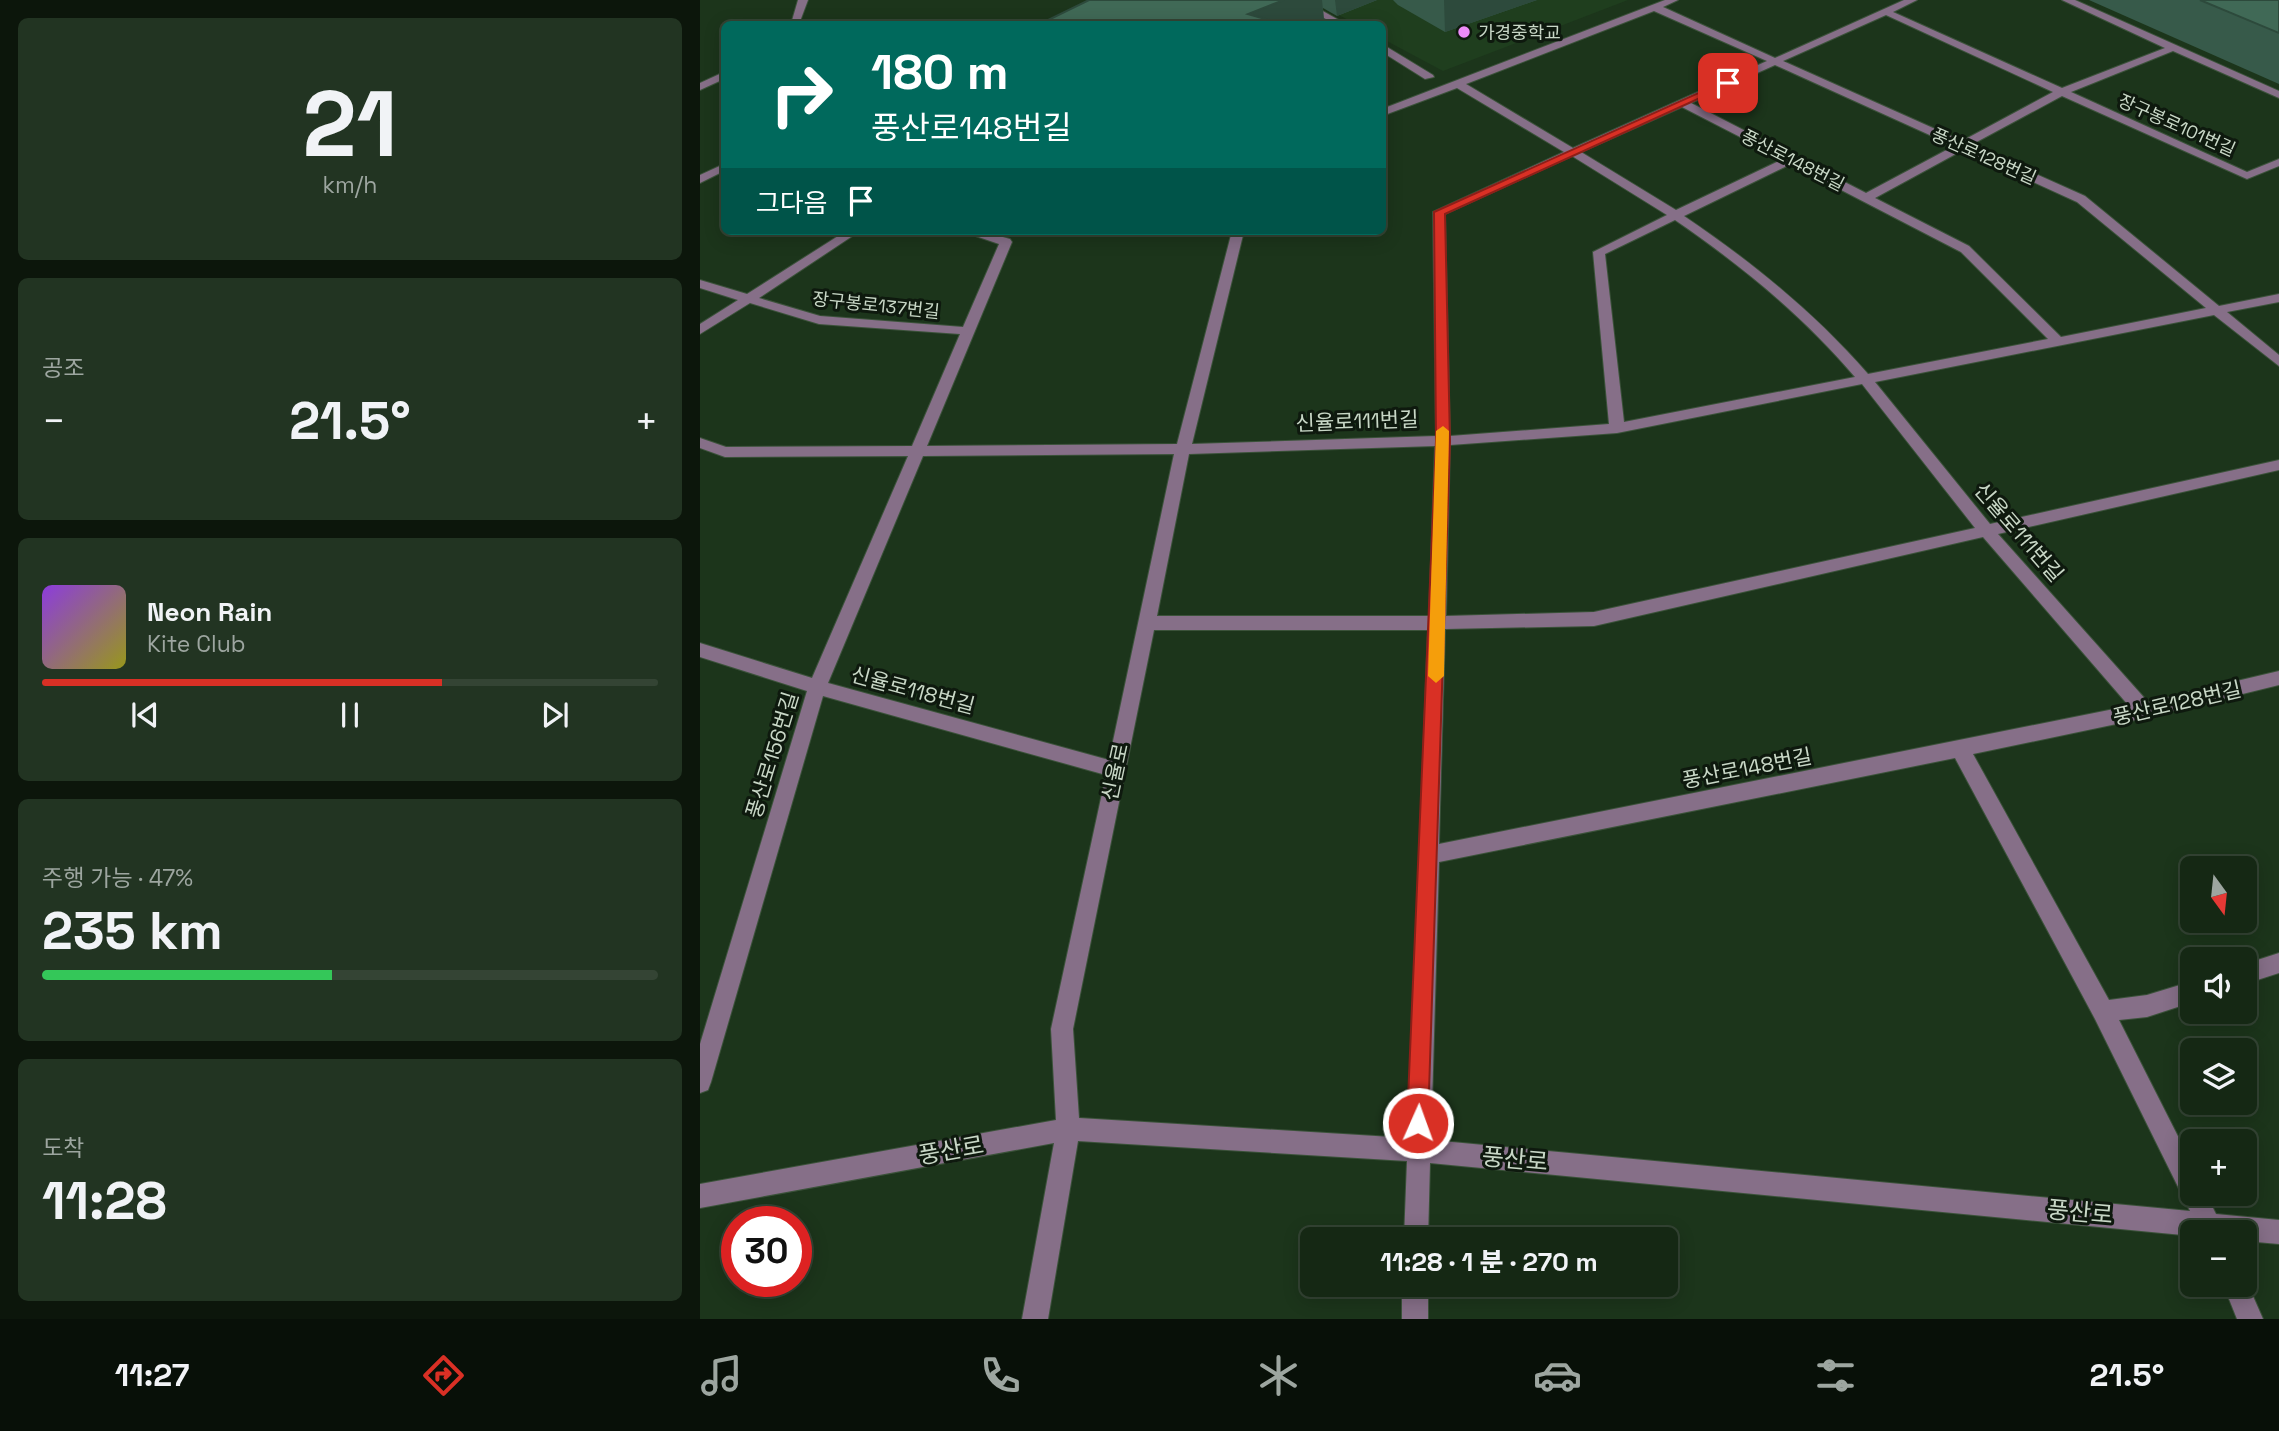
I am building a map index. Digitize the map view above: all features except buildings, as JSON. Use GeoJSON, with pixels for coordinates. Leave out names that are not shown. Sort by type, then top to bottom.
{"type":"FeatureCollection","features":[{"type":"Feature","properties":{"kind":"street"},"geometry":{"type":"LineString","coordinates":[[796,21],[803,0]]}},
{"type":"Feature","properties":{"kind":"street"},"geometry":{"type":"LineString","coordinates":[[1296,0],[1335,21]]}},
{"type":"Feature","properties":{"kind":"street"},"geometry":{"type":"LineString","coordinates":[[1386,112],[1673,0]]}},
{"type":"Feature","properties":{"kind":"street"},"geometry":{"type":"LineString","coordinates":[[1416,1227],[1443,441],[1439,212],[1912,0]]}},
{"type":"Feature","properties":{"kind":"street"},"geometry":{"type":"LineString","coordinates":[[2067,0],[2279,95]]}},
{"type":"Feature","properties":{"kind":"street","name":"풍산로128번길"},"geometry":{"type":"LineString","coordinates":[[1654,7],[2081,200],[2279,362]]}},
{"type":"Feature","properties":{"kind":"street"},"geometry":{"type":"LineString","coordinates":[[1886,12],[2061,92]]}},
{"type":"Feature","properties":{"kind":"street"},"geometry":{"type":"LineString","coordinates":[[1866,198],[1959,145],[2061,92],[2175,47]]}},
{"type":"Feature","properties":{"kind":"street"},"geometry":{"type":"LineString","coordinates":[[1386,50],[1429,77]]}},
{"type":"Feature","properties":{"kind":"street"},"geometry":{"type":"LineString","coordinates":[[700,87],[721,76]]}},
{"type":"Feature","properties":{"kind":"street","name":"신율로111번길"},"geometry":{"type":"LineString","coordinates":[[1458,85],[1674,216],[1757,272],[1803,313],[1863,379],[1987,532],[2145,711]]}},
{"type":"Feature","properties":{"kind":"street","name":"장구봉로101번길"},"geometry":{"type":"LineString","coordinates":[[2061,92],[2246,176],[2279,162]]}},
{"type":"Feature","properties":{"kind":"street","name":"풍산로148번길"},"geometry":{"type":"LineString","coordinates":[[1683,103],[1866,198]]}},
{"type":"Feature","properties":{"kind":"street"},"geometry":{"type":"LineString","coordinates":[[1617,428],[1598,263],[1600,252],[1792,159]]}},
{"type":"Feature","properties":{"kind":"street"},"geometry":{"type":"LineString","coordinates":[[700,180],[721,169]]}},
{"type":"Feature","properties":{"kind":"street"},"geometry":{"type":"LineString","coordinates":[[1866,198],[1965,249],[2058,341]]}},
{"type":"Feature","properties":{"kind":"street"},"geometry":{"type":"LineString","coordinates":[[700,330],[848,235]]}},
{"type":"Feature","properties":{"kind":"street","name":"풍산로156번길"},"geometry":{"type":"LineString","coordinates":[[700,1082],[817,687],[1006,242],[981,235]]}},
{"type":"Feature","properties":{"kind":"street","name":"신율로"},"geometry":{"type":"LineString","coordinates":[[1035,1319],[1068,1129],[1062,1029],[1182,449],[1237,235]]}},
{"type":"Feature","properties":{"kind":"street","name":"장구봉로137번길"},"geometry":{"type":"LineString","coordinates":[[700,284],[819,320],[969,331]]}},
{"type":"Feature","properties":{"kind":"street","name":"신율로111번길"},"geometry":{"type":"LineString","coordinates":[[918,453],[1443,441],[1617,428],[2279,298]]}},
{"type":"Feature","properties":{"kind":"street"},"geometry":{"type":"LineString","coordinates":[[700,443],[725,452],[918,453]]}},
{"type":"Feature","properties":{"kind":"street"},"geometry":{"type":"LineString","coordinates":[[1146,623],[1438,623],[1594,619],[2279,465]]}},
{"type":"Feature","properties":{"kind":"street","name":"신율로118번길"},"geometry":{"type":"LineString","coordinates":[[700,650],[817,687],[1116,770]]}},
{"type":"Feature","properties":{"kind":"street","name":"풍산로128번길"},"geometry":{"type":"LineString","coordinates":[[2075,726],[2279,678]]}},
{"type":"Feature","properties":{"kind":"street","name":"풍산로148번길"},"geometry":{"type":"LineString","coordinates":[[1428,855],[2075,726]]}},
{"type":"Feature","properties":{"kind":"street"},"geometry":{"type":"LineString","coordinates":[[1961,749],[2103,1011],[2180,1167]]}},
{"type":"Feature","properties":{"kind":"street"},"geometry":{"type":"LineString","coordinates":[[2257,970],[2279,963]]}},
{"type":"Feature","properties":{"kind":"street"},"geometry":{"type":"LineString","coordinates":[[2103,1011],[2147,1006],[2180,995]]}},
{"type":"Feature","properties":{"kind":"street","name":"풍산로"},"geometry":{"type":"LineString","coordinates":[[700,1196],[1068,1129],[1417,1150],[2180,1225]]}},
{"type":"Feature","properties":{"kind":"street","name":"풍산로"},"geometry":{"type":"LineString","coordinates":[[2257,1230],[2279,1231]]}},
{"type":"Feature","properties":{"kind":"street"},"geometry":{"type":"LineString","coordinates":[[1415,1297],[1415,1319]]}},
{"type":"Feature","properties":{"kind":"street"},"geometry":{"type":"LineString","coordinates":[[2241,1297],[2250,1319]]}},
{"type":"Feature","properties":{"kind":"shaded area","name":"가경중학교"},"geometry":{"type":"Polygon","coordinates":[[[1310,0],[1628,0],[1443,71],[1386,41],[1386,21],[1350,21],[1310,0]]]}},
{"type":"Feature","properties":{"kind":"slow traffic"},"geometry":{"type":"LineString","coordinates":[[1436,676],[1443,431]]}},
{"type":"Feature","properties":{"kind":"place","name":"가경중학교"},"geometry":{"type":"Point","coordinates":[1464,32]}},
{"type":"Feature","properties":{"kind":"route"},"geometry":{"type":"LineString","coordinates":[[1418,1123],[1443,441],[1439,212],[1728,83]]}}]}
